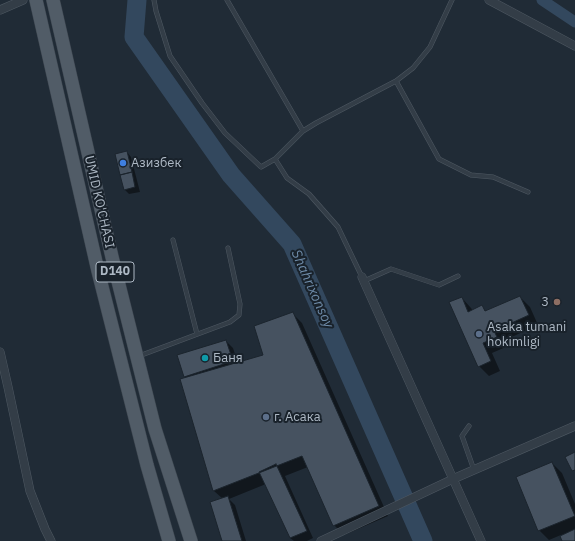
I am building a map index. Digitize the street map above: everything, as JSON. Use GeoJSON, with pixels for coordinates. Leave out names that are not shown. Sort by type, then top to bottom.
{"type":"FeatureCollection","features":[{"type":"Feature","properties":{"kind":"main road","name":"UMID KO'CHASI"},"geometry":{"type":"LineString","coordinates":[[36,0],[98,271],[169,541]]}},
{"type":"Feature","properties":{"kind":"main road","name":"UMID KO'CHASI"},"geometry":{"type":"LineString","coordinates":[[53,0],[112,257],[155,429],[190,541]]}},
{"type":"Feature","properties":{"kind":"main road"},"geometry":{"type":"LineString","coordinates":[[148,465],[165,459]]}},
{"type":"Feature","properties":{"kind":"street"},"geometry":{"type":"LineString","coordinates":[[0,10],[23,0]]}},
{"type":"Feature","properties":{"kind":"street"},"geometry":{"type":"LineString","coordinates":[[490,0],[575,46]]}},
{"type":"Feature","properties":{"kind":"street"},"geometry":{"type":"LineString","coordinates":[[363,279],[480,541]]}},
{"type":"Feature","properties":{"kind":"street"},"geometry":{"type":"LineString","coordinates":[[0,352],[30,491],[51,541]]}},
{"type":"Feature","properties":{"kind":"street"},"geometry":{"type":"LineString","coordinates":[[321,541],[453,479],[575,426]]}},
{"type":"Feature","properties":{"kind":"lane"},"geometry":{"type":"LineString","coordinates":[[154,0],[170,56],[202,103],[225,133],[261,166],[275,159],[303,130],[396,81],[413,68],[430,47],[452,0]]}},
{"type":"Feature","properties":{"kind":"lane"},"geometry":{"type":"LineString","coordinates":[[227,0],[303,130]]}},
{"type":"Feature","properties":{"kind":"lane"},"geometry":{"type":"LineString","coordinates":[[396,81],[439,159],[471,175],[493,177],[528,192]]}},
{"type":"Feature","properties":{"kind":"lane"},"geometry":{"type":"LineString","coordinates":[[275,159],[287,178],[309,194],[338,227],[363,279],[391,269],[439,285],[458,276]]}},
{"type":"Feature","properties":{"kind":"lane"},"geometry":{"type":"LineString","coordinates":[[173,240],[197,334]]}},
{"type":"Feature","properties":{"kind":"lane"},"geometry":{"type":"LineString","coordinates":[[137,357],[230,322],[240,316],[240,304],[228,248]]}},
{"type":"Feature","properties":{"kind":"lane"},"geometry":{"type":"LineString","coordinates":[[469,426],[462,436],[474,470]]}},
{"type":"Feature","properties":{"kind":"building","name":"Азизбек"},"geometry":{"type":"Polygon","coordinates":[[[127,151],[132,172],[120,175],[115,154],[127,151]]]}},
{"type":"Feature","properties":{"kind":"building"},"geometry":{"type":"Polygon","coordinates":[[[132,172],[135,187],[124,190],[120,175],[132,172]]]}},
{"type":"Feature","properties":{"kind":"building","name":"Asaka tumani hokimligi"},"geometry":{"type":"Polygon","coordinates":[[[520,296],[529,315],[494,331],[497,337],[483,343],[491,361],[478,367],[449,302],[462,297],[468,312],[482,305],[485,311],[520,296]]]}},
{"type":"Feature","properties":{"kind":"building","name":"г. Асака"},"geometry":{"type":"Polygon","coordinates":[[[293,312],[379,506],[333,526],[302,456],[213,491],[180,379],[263,355],[254,326],[293,312]]]}},
{"type":"Feature","properties":{"kind":"building","name":"Баня"},"geometry":{"type":"Polygon","coordinates":[[[226,340],[233,361],[184,377],[177,355],[226,340]]]}},
{"type":"Feature","properties":{"kind":"building"},"geometry":{"type":"Polygon","coordinates":[[[575,452],[575,470],[572,471],[565,457],[575,452]]]}},
{"type":"Feature","properties":{"kind":"building"},"geometry":{"type":"Polygon","coordinates":[[[552,462],[575,516],[538,531],[516,477],[552,462]]]}},
{"type":"Feature","properties":{"kind":"building"},"geometry":{"type":"Polygon","coordinates":[[[276,464],[307,531],[290,538],[259,472],[276,464]]]}},
{"type":"Feature","properties":{"kind":"building"},"geometry":{"type":"Polygon","coordinates":[[[228,496],[242,541],[222,541],[210,502],[228,496]]]}},
{"type":"Feature","properties":{"kind":"building"},"geometry":{"type":"Polygon","coordinates":[[[575,529],[575,541],[562,541],[560,536],[575,529]]]}},
{"type":"Feature","properties":{"kind":"waterway","name":"Shahrixonsoy"},"geometry":{"type":"LineString","coordinates":[[137,0],[134,37],[231,175],[292,244],[423,541]]}},
{"type":"Feature","properties":{"kind":"waterway"},"geometry":{"type":"LineString","coordinates":[[542,0],[575,22]]}},
{"type":"Feature","properties":{"kind":"place","name":"Азизбек"},"geometry":{"type":"Point","coordinates":[123,163]}},
{"type":"Feature","properties":{"kind":"place","name":"3"},"geometry":{"type":"Point","coordinates":[557,302]}},
{"type":"Feature","properties":{"kind":"place","name":"Asaka tumani hokimligi"},"geometry":{"type":"Point","coordinates":[479,334]}},
{"type":"Feature","properties":{"kind":"place","name":"Баня"},"geometry":{"type":"Point","coordinates":[205,358]}},
{"type":"Feature","properties":{"kind":"place","name":"г. Асака"},"geometry":{"type":"Point","coordinates":[266,417]}}]}
